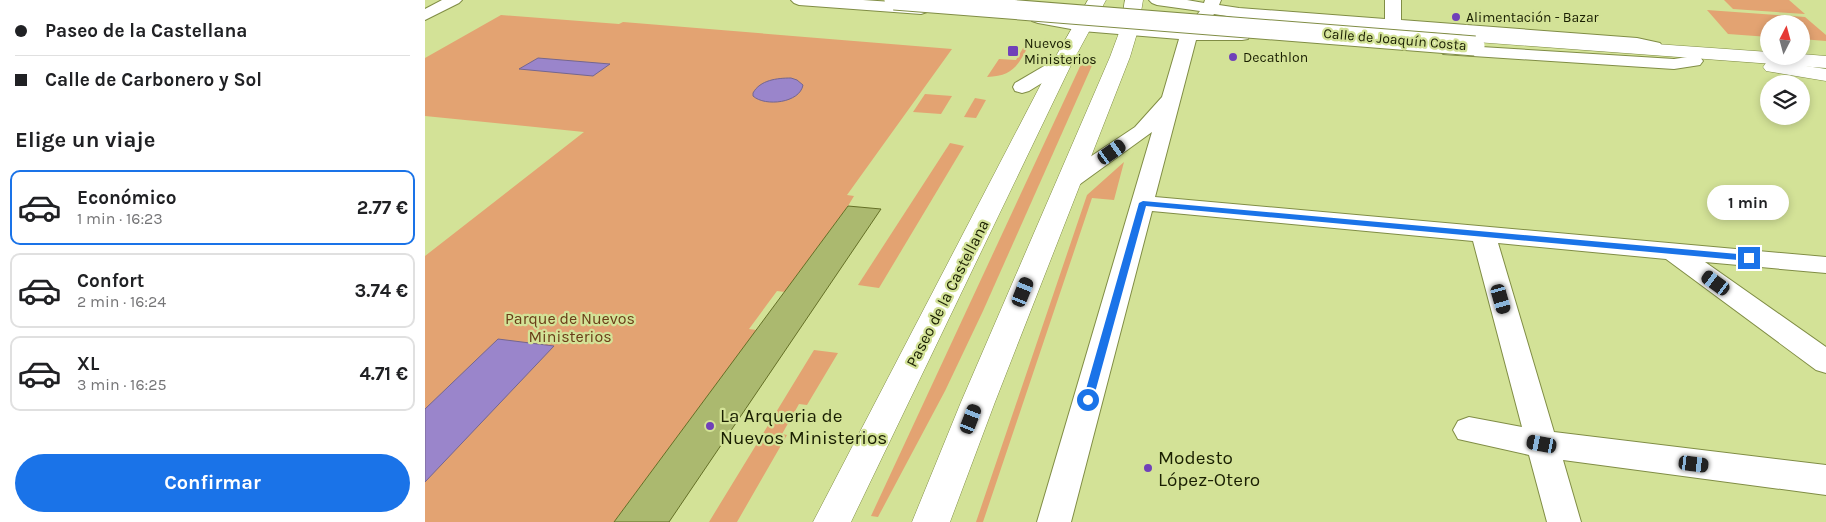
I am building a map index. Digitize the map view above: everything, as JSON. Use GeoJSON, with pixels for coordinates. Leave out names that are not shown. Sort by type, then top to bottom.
{"type":"FeatureCollection","features":[{"type":"Feature","properties":{"kind":"main road"},"geometry":{"type":"LineString","coordinates":[[894,0],[1081,15]]}},
{"type":"Feature","properties":{"kind":"main road"},"geometry":{"type":"LineString","coordinates":[[989,0],[1081,15]]}},
{"type":"Feature","properties":{"kind":"main road"},"geometry":{"type":"LineString","coordinates":[[931,522],[978,402],[1120,57],[1132,12]]}},
{"type":"Feature","properties":{"kind":"main road","name":"Calle de Joaquín Costa"},"geometry":{"type":"LineString","coordinates":[[1081,15],[1472,42],[1826,71]]}},
{"type":"Feature","properties":{"kind":"main road","name":"Paseo de la Castellana"},"geometry":{"type":"LineString","coordinates":[[832,522],[1066,56],[1081,15]]}},
{"type":"Feature","properties":{"kind":"main road","name":"Calle de Joaquín Costa"},"geometry":{"type":"LineString","coordinates":[[1472,42],[1671,51],[1826,62]]}},
{"type":"Feature","properties":{"kind":"main road"},"geometry":{"type":"LineString","coordinates":[[1773,67],[1826,75]]}},
{"type":"Feature","properties":{"kind":"street"},"geometry":{"type":"LineString","coordinates":[[425,8],[441,0]]}},
{"type":"Feature","properties":{"kind":"street"},"geometry":{"type":"LineString","coordinates":[[425,15],[454,0]]}},
{"type":"Feature","properties":{"kind":"street","name":"Calle de Joaquín Costa"},"geometry":{"type":"LineString","coordinates":[[799,0],[941,5],[1081,15],[1132,12],[1189,35],[1234,34],[1674,64],[1694,61]]}},
{"type":"Feature","properties":{"kind":"street"},"geometry":{"type":"LineString","coordinates":[[1045,0],[1041,8],[1081,15]]}},
{"type":"Feature","properties":{"kind":"street"},"geometry":{"type":"LineString","coordinates":[[1132,12],[1157,0]]}},
{"type":"Feature","properties":{"kind":"street","name":"Calle de Joaquín Costa"},"geometry":{"type":"LineString","coordinates":[[1157,0],[1211,4],[1260,14],[1637,43],[1671,51]]}},
{"type":"Feature","properties":{"kind":"street"},"geometry":{"type":"LineString","coordinates":[[1393,0],[1393,24]]}},
{"type":"Feature","properties":{"kind":"street"},"geometry":{"type":"LineString","coordinates":[[1054,522],[1189,35],[1211,4]]}},
{"type":"Feature","properties":{"kind":"street"},"geometry":{"type":"LineString","coordinates":[[1257,36],[1260,14]]}},
{"type":"Feature","properties":{"kind":"street"},"geometry":{"type":"LineString","coordinates":[[1022,87],[1066,56]]}},
{"type":"Feature","properties":{"kind":"street"},"geometry":{"type":"LineString","coordinates":[[1068,182],[1142,131],[1172,98]]}},
{"type":"Feature","properties":{"kind":"street"},"geometry":{"type":"LineString","coordinates":[[1143,203],[1826,265]]}},
{"type":"Feature","properties":{"kind":"street"},"geometry":{"type":"LineString","coordinates":[[1483,234],[1564,522]]}},
{"type":"Feature","properties":{"kind":"street"},"geometry":{"type":"LineString","coordinates":[[1673,251],[1826,362]]}},
{"type":"Feature","properties":{"kind":"street"},"geometry":{"type":"LineString","coordinates":[[1469,430],[1542,444],[1826,480]]}},
{"type":"Feature","properties":{"kind":"green space"},"geometry":{"type":"Polygon","coordinates":[[[1724,0],[1789,0],[1805,14],[1733,9],[1724,0]]]}},
{"type":"Feature","properties":{"kind":"green space"},"geometry":{"type":"Polygon","coordinates":[[[1707,10],[1777,15],[1760,15],[1760,36],[1728,34],[1707,10]]]}},
{"type":"Feature","properties":{"kind":"green space","name":"Parque de Nuevos Ministerios"},"geometry":{"type":"Polygon","coordinates":[[[501,15],[619,24],[623,22],[952,49],[847,195],[854,196],[848,206],[785,292],[777,291],[749,329],[757,330],[614,522],[425,522],[425,256],[584,132],[425,116],[425,58],[501,15]]]}},
{"type":"Feature","properties":{"kind":"green space"},"geometry":{"type":"Polygon","coordinates":[[[1810,21],[1826,35],[1826,41],[1810,40],[1810,21]]]}},
{"type":"Feature","properties":{"kind":"green space"},"geometry":{"type":"Polygon","coordinates":[[[1026,43],[1030,43],[1014,68],[1003,74],[987,77],[999,59],[1016,60],[1026,43]]]}},
{"type":"Feature","properties":{"kind":"green space"},"geometry":{"type":"Polygon","coordinates":[[[1083,60],[1094,61],[983,311],[945,391],[878,517],[871,516],[1083,60]]]}},
{"type":"Feature","properties":{"kind":"green space"},"geometry":{"type":"Polygon","coordinates":[[[925,94],[952,96],[941,114],[913,112],[925,94]]]}},
{"type":"Feature","properties":{"kind":"green space"},"geometry":{"type":"Polygon","coordinates":[[[975,98],[986,100],[976,118],[964,117],[975,98]]]}},
{"type":"Feature","properties":{"kind":"green space"},"geometry":{"type":"Polygon","coordinates":[[[950,143],[964,146],[879,288],[858,285],[950,143]]]}},
{"type":"Feature","properties":{"kind":"green space"},"geometry":{"type":"Polygon","coordinates":[[[1124,162],[1114,200],[1092,198],[983,522],[976,522],[1087,195],[1124,162]]]}},
{"type":"Feature","properties":{"kind":"green space"},"geometry":{"type":"Polygon","coordinates":[[[814,350],[838,353],[807,405],[799,404],[782,434],[787,435],[737,522],[709,522],[814,350]]]}},
{"type":"Feature","properties":{"kind":"shaded area"},"geometry":{"type":"Polygon","coordinates":[[[538,58],[610,64],[593,76],[519,69],[538,58]]]}},
{"type":"Feature","properties":{"kind":"shaded area"},"geometry":{"type":"Polygon","coordinates":[[[791,78],[803,85],[796,96],[773,102],[753,96],[756,89],[764,83],[775,79],[791,78]]]}},
{"type":"Feature","properties":{"kind":"shaded area"},"geometry":{"type":"Polygon","coordinates":[[[498,339],[554,346],[425,482],[425,409],[498,339]]]}},
{"type":"Feature","properties":{"kind":"building","name":"La Arqueria de Nuevos Ministerios"},"geometry":{"type":"Polygon","coordinates":[[[848,206],[881,209],[669,522],[614,522],[848,206]]]}},
{"type":"Feature","properties":{"kind":"place","name":"Alimentación - Bazar"},"geometry":{"type":"Point","coordinates":[1456,17]}},
{"type":"Feature","properties":{"kind":"place","name":"Nuevos Ministerios"},"geometry":{"type":"Point","coordinates":[1013,51]}},
{"type":"Feature","properties":{"kind":"place","name":"Decathlon"},"geometry":{"type":"Point","coordinates":[1233,57]}},
{"type":"Feature","properties":{"kind":"place","name":"La Arqueria de Nuevos Ministerios"},"geometry":{"type":"Point","coordinates":[710,426]}},
{"type":"Feature","properties":{"kind":"place","name":"Modesto López-Otero"},"geometry":{"type":"Point","coordinates":[1148,468]}},
{"type":"Feature","properties":{"kind":"route"},"geometry":{"type":"LineString","coordinates":[[1088,400],[1143,203],[1749,258]]}}]}
